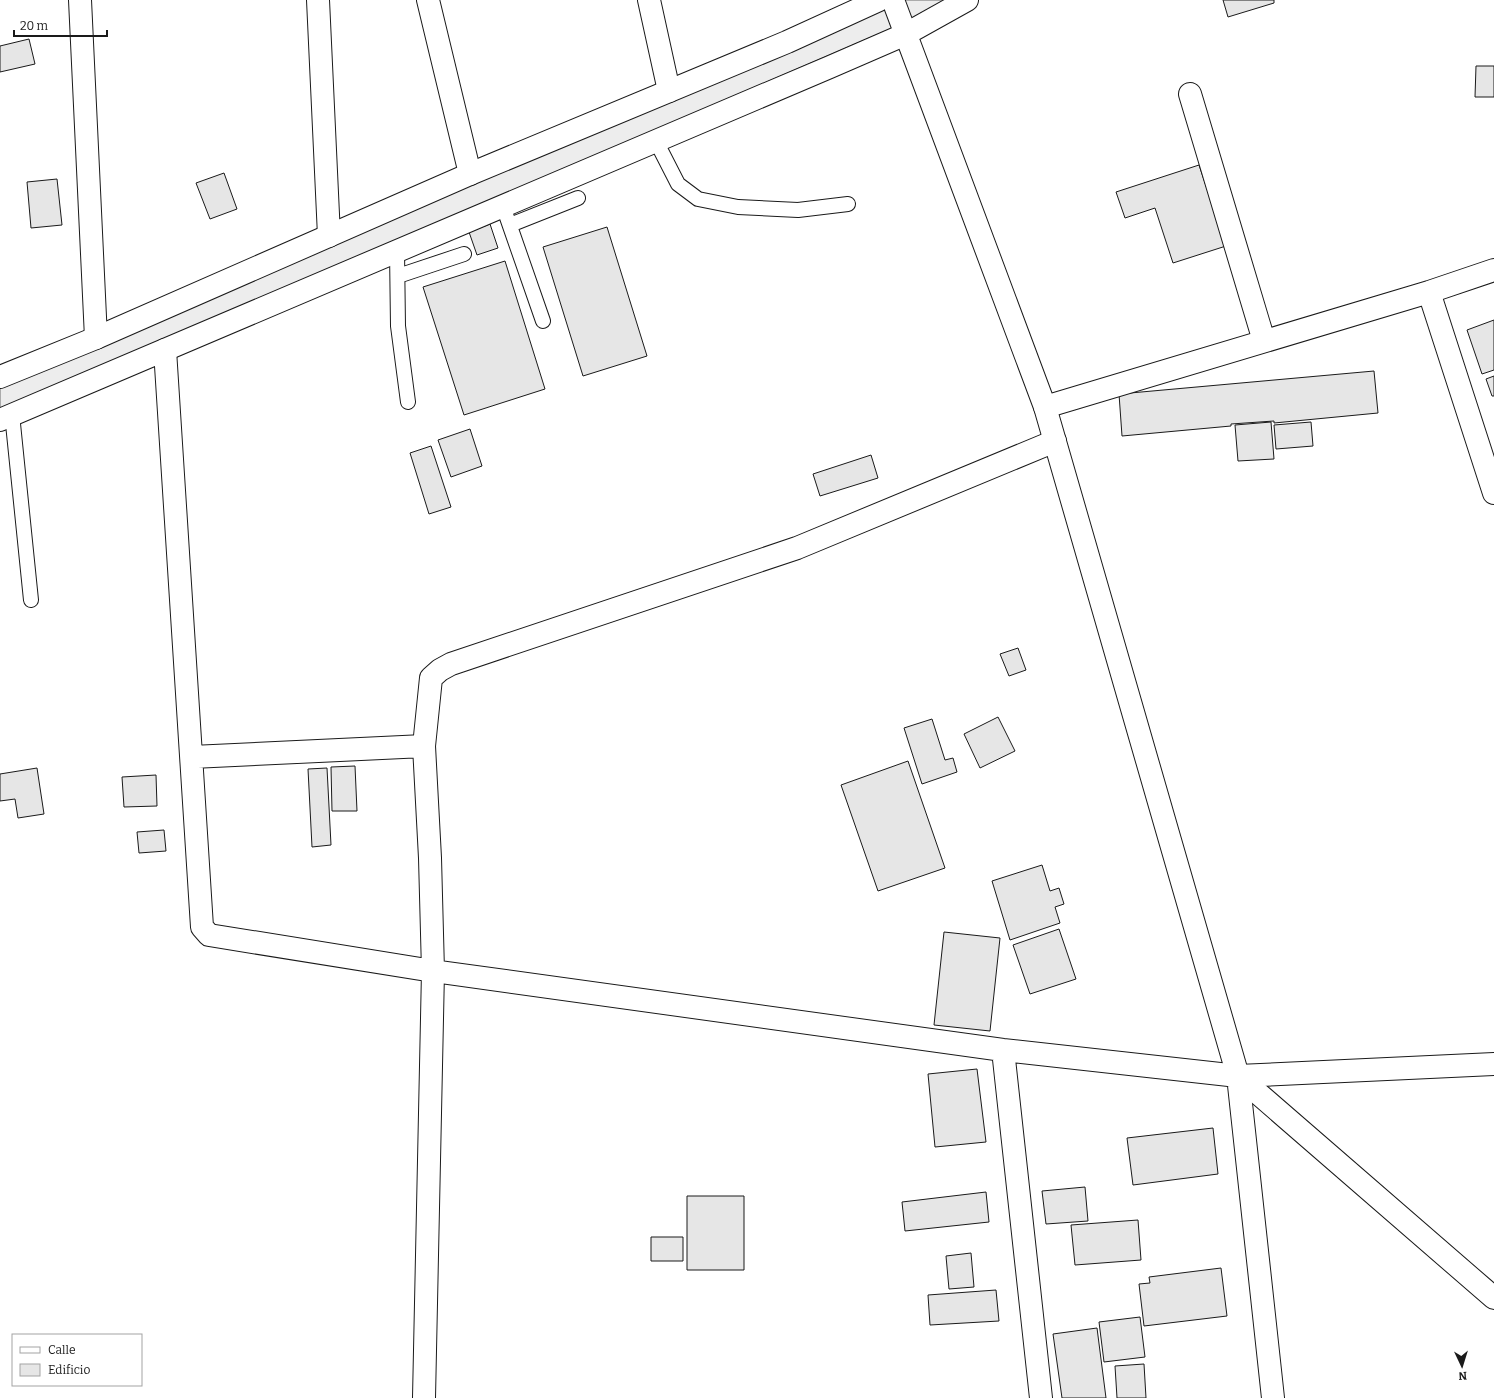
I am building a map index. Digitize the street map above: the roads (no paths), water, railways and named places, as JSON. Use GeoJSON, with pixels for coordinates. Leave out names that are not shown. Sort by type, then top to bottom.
{"type":"FeatureCollection","features":[{"type":"Feature","properties":{"kind":"street"},"geometry":{"type":"LineString","coordinates":[[80,0],[96,338]]}},
{"type":"Feature","properties":{"kind":"street"},"geometry":{"type":"LineString","coordinates":[[318,0],[329,236]]}},
{"type":"Feature","properties":{"kind":"street"},"geometry":{"type":"LineString","coordinates":[[428,0],[470,174]]}},
{"type":"Feature","properties":{"kind":"street"},"geometry":{"type":"LineString","coordinates":[[649,0],[669,91]]}},
{"type":"Feature","properties":{"kind":"street"},"geometry":{"type":"LineString","coordinates":[[0,377],[96,338],[470,174],[787,42],[879,0]]}},
{"type":"Feature","properties":{"kind":"street"},"geometry":{"type":"LineString","coordinates":[[893,0],[1045,407],[1238,1076],[1273,1398]]}},
{"type":"Feature","properties":{"kind":"street"},"geometry":{"type":"LineString","coordinates":[[6,417],[397,251],[506,215],[656,141],[906,34],[967,0]]}},
{"type":"Feature","properties":{"kind":"street"},"geometry":{"type":"LineString","coordinates":[[1190,94],[1264,341]]}},
{"type":"Feature","properties":{"kind":"street"},"geometry":{"type":"LineString","coordinates":[[1045,407],[1428,292],[1494,270]]}},
{"type":"Feature","properties":{"kind":"street"},"geometry":{"type":"LineString","coordinates":[[1428,292],[1494,493]]}},
{"type":"Feature","properties":{"kind":"street"},"geometry":{"type":"LineString","coordinates":[[165,350],[202,927],[209,935],[433,971],[1003,1050],[1238,1076],[1494,1064]]}},
{"type":"Feature","properties":{"kind":"street"},"geometry":{"type":"LineString","coordinates":[[424,1398],[433,971],[430,858],[424,746],[431,678],[440,670],[451,664],[796,548],[1055,442]]}},
{"type":"Feature","properties":{"kind":"street"},"geometry":{"type":"LineString","coordinates":[[192,757],[424,746]]}},
{"type":"Feature","properties":{"kind":"street"},"geometry":{"type":"LineString","coordinates":[[1003,1050],[1041,1398]]}},
{"type":"Feature","properties":{"kind":"street"},"geometry":{"type":"LineString","coordinates":[[1238,1076],[1494,1298]]}},
{"type":"Feature","properties":{"kind":"lane"},"geometry":{"type":"LineString","coordinates":[[656,141],[678,184],[698,199],[738,207],[798,210],[848,204]]}},
{"type":"Feature","properties":{"kind":"lane"},"geometry":{"type":"LineString","coordinates":[[543,321],[506,215],[578,198]]}},
{"type":"Feature","properties":{"kind":"lane"},"geometry":{"type":"LineString","coordinates":[[397,251],[398,326],[408,402]]}},
{"type":"Feature","properties":{"kind":"lane"},"geometry":{"type":"LineString","coordinates":[[398,276],[464,254]]}},
{"type":"Feature","properties":{"kind":"lane"},"geometry":{"type":"LineString","coordinates":[[6,417],[31,600]]}}]}
